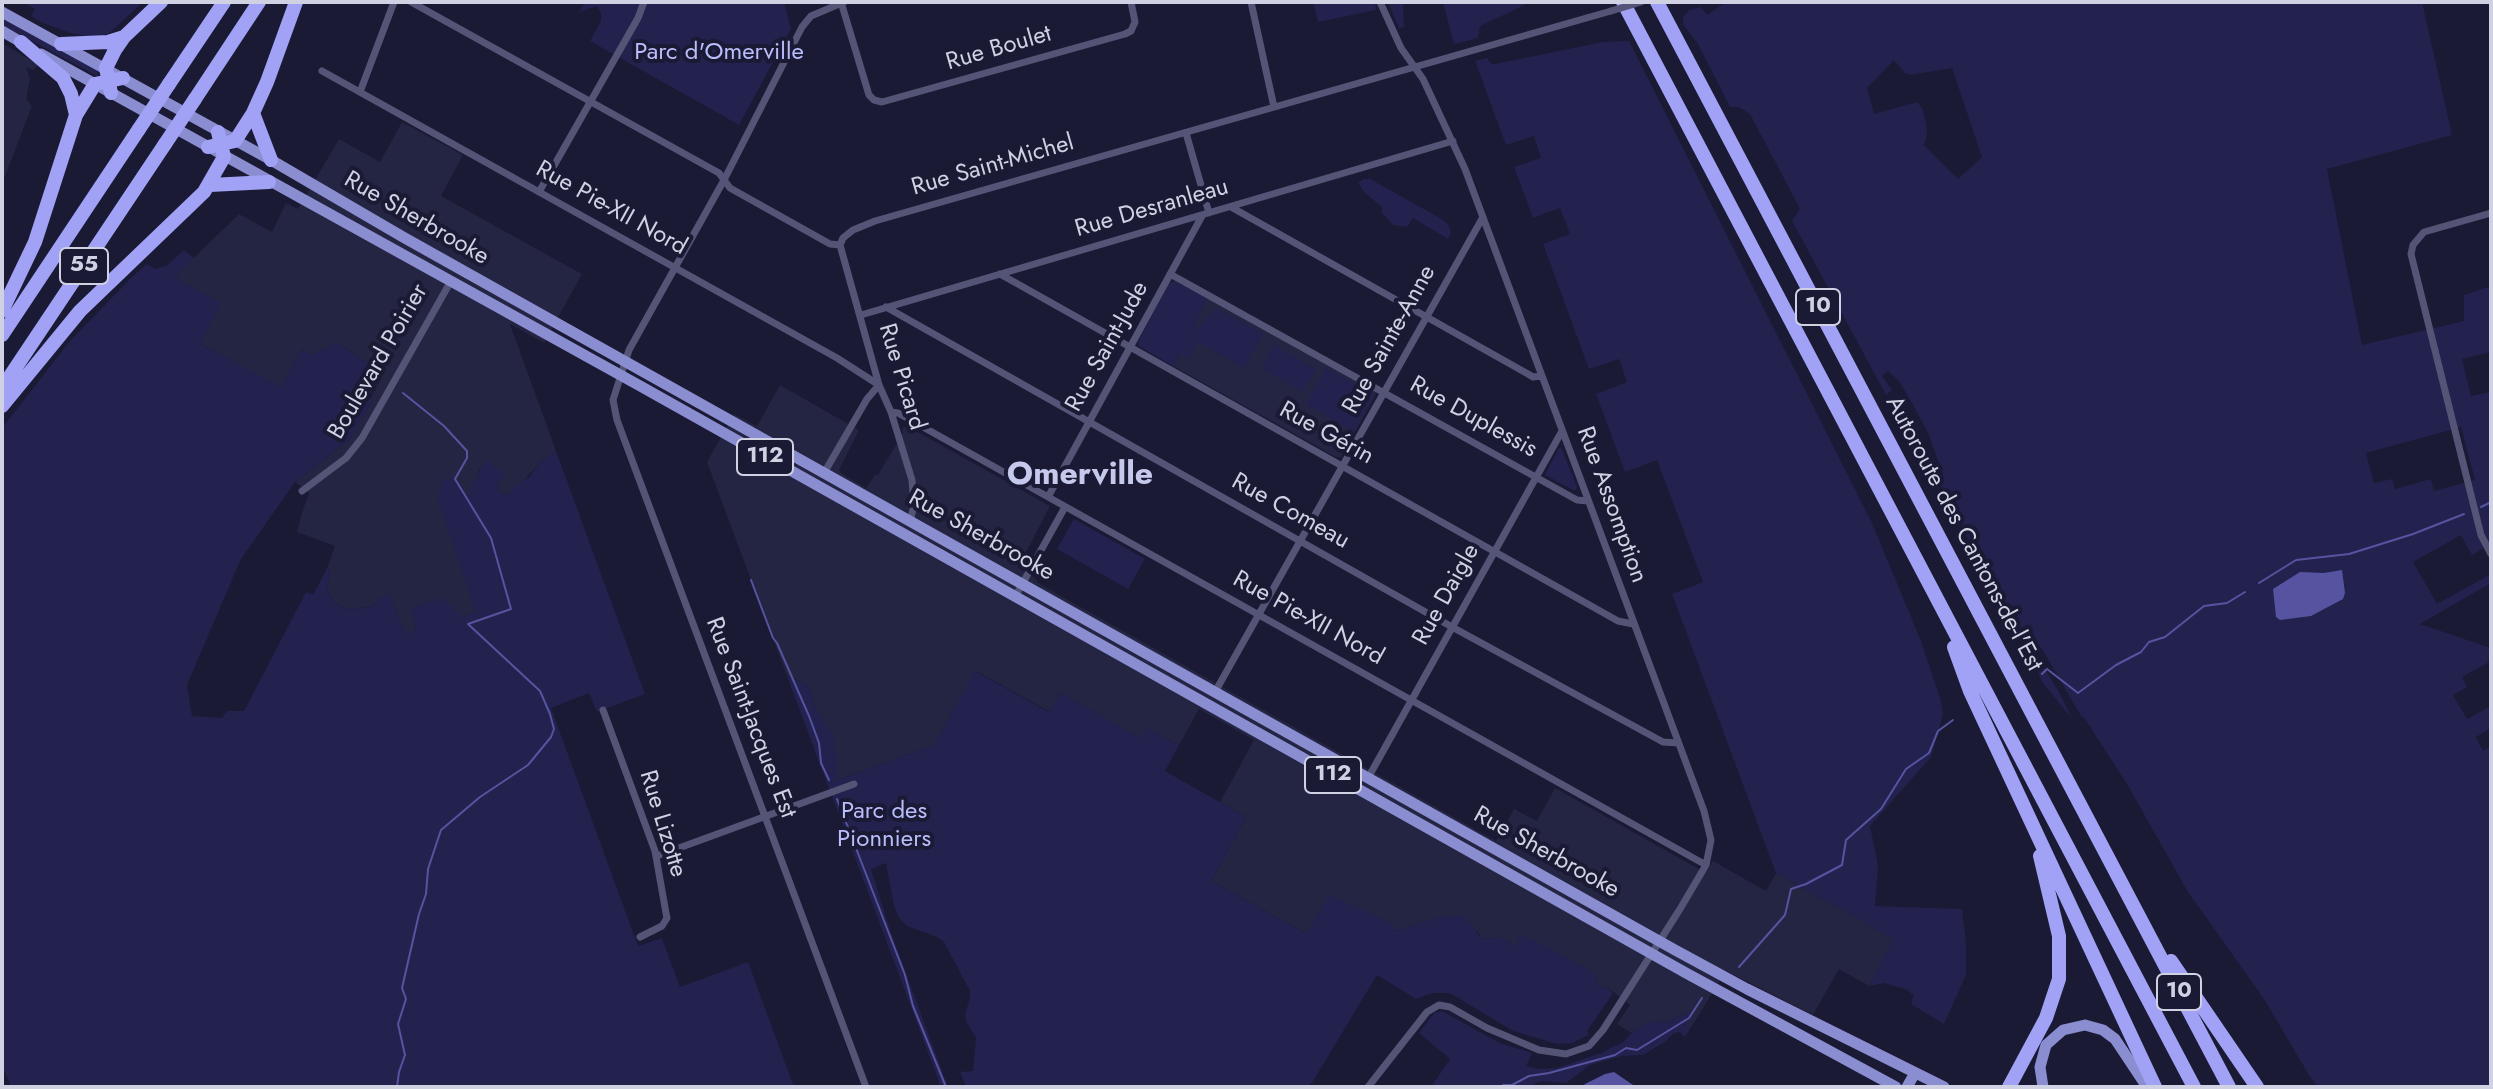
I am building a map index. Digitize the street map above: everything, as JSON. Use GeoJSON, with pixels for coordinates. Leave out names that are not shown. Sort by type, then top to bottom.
{"type":"FeatureCollection","features":[{"type":"Feature","properties":{"kind":"highway"},"geometry":{"type":"LineString","coordinates":[[61,44],[108,42],[124,37],[161,2]]}},
{"type":"Feature","properties":{"kind":"highway","name":"55"},"geometry":{"type":"LineString","coordinates":[[2,335],[224,2]]}},
{"type":"Feature","properties":{"kind":"highway","name":"55"},"geometry":{"type":"LineString","coordinates":[[2,388],[259,2]]}},
{"type":"Feature","properties":{"kind":"highway"},"geometry":{"type":"LineString","coordinates":[[2,406],[80,311],[210,185],[221,144],[253,113],[296,2]]}},
{"type":"Feature","properties":{"kind":"highway","name":"Autoroute des Cantons-de-l'Est"},"geometry":{"type":"LineString","coordinates":[[1657,2],[2229,1087]]}},
{"type":"Feature","properties":{"kind":"highway","name":"10"},"geometry":{"type":"LineString","coordinates":[[1617,6],[1933,590],[2194,1087]]}},
{"type":"Feature","properties":{"kind":"highway"},"geometry":{"type":"LineString","coordinates":[[2,311],[31,251],[76,115],[109,81],[124,37]]}},
{"type":"Feature","properties":{"kind":"highway"},"geometry":{"type":"LineString","coordinates":[[21,42],[63,78],[76,115]]}},
{"type":"Feature","properties":{"kind":"highway"},"geometry":{"type":"LineString","coordinates":[[253,113],[271,160]]}},
{"type":"Feature","properties":{"kind":"highway"},"geometry":{"type":"LineString","coordinates":[[210,185],[269,182]]}},
{"type":"Feature","properties":{"kind":"highway"},"geometry":{"type":"LineString","coordinates":[[1933,590],[1970,691],[2155,1087]]}},
{"type":"Feature","properties":{"kind":"highway"},"geometry":{"type":"LineString","coordinates":[[2009,1087],[2050,1011],[2060,971],[2059,936],[2034,828]]}},
{"type":"Feature","properties":{"kind":"highway"},"geometry":{"type":"LineString","coordinates":[[2129,897],[2257,1087]]}},
{"type":"Feature","properties":{"kind":"main road","name":"Rue Sherbrooke"},"geometry":{"type":"LineString","coordinates":[[2,12],[61,44],[109,81],[221,144],[271,160],[1659,941],[1747,989],[1944,1087]]}},
{"type":"Feature","properties":{"kind":"main road","name":"Rue Sherbrooke"},"geometry":{"type":"LineString","coordinates":[[2,31],[109,81],[221,144],[269,182],[1896,1087]]}},
{"type":"Feature","properties":{"kind":"main road"},"geometry":{"type":"LineString","coordinates":[[2043,1087],[2040,1067],[2046,1045],[2063,1030],[2085,1025],[2103,1030],[2115,1039],[2147,1087]]}},
{"type":"Feature","properties":{"kind":"main road"},"geometry":{"type":"LineString","coordinates":[[1907,1087],[1915,1073]]}},
{"type":"Feature","properties":{"kind":"street"},"geometry":{"type":"LineString","coordinates":[[360,92],[394,2]]}},
{"type":"Feature","properties":{"kind":"street"},"geometry":{"type":"LineString","coordinates":[[411,2],[719,173],[730,188],[830,244],[840,245]]}},
{"type":"Feature","properties":{"kind":"street"},"geometry":{"type":"LineString","coordinates":[[539,192],[638,18],[644,2]]}},
{"type":"Feature","properties":{"kind":"street","name":"Rue Boulet"},"geometry":{"type":"LineString","coordinates":[[842,2],[869,95],[874,100],[885,102],[1125,34],[1133,28],[1135,18],[1131,2]]}},
{"type":"Feature","properties":{"kind":"street","name":"Rue Saint-Jacques Est"},"geometry":{"type":"LineString","coordinates":[[842,2],[811,16],[802,27],[724,180],[624,361],[613,400],[617,420],[866,1087]]}},
{"type":"Feature","properties":{"kind":"street"},"geometry":{"type":"LineString","coordinates":[[1251,2],[1274,107]]}},
{"type":"Feature","properties":{"kind":"street","name":"Rue Assomption"},"geometry":{"type":"LineString","coordinates":[[1368,1087],[1427,1012],[1439,1005],[1450,1007],[1487,1028],[1539,1050],[1566,1054],[1582,1050],[1597,1039],[1652,954],[1706,865],[1711,847],[1710,833],[1678,743],[1483,217],[1453,141],[1423,79],[1394,34],[1380,2]]}},
{"type":"Feature","properties":{"kind":"street","name":"Rue Saint-Michel"},"geometry":{"type":"LineString","coordinates":[[840,245],[853,230],[875,221],[1617,6],[1641,2]]}},
{"type":"Feature","properties":{"kind":"street","name":"Rue Pie-XII Nord"},"geometry":{"type":"LineString","coordinates":[[322,71],[849,365],[879,385]]}},
{"type":"Feature","properties":{"kind":"street"},"geometry":{"type":"LineString","coordinates":[[1186,133],[1206,214]]}},
{"type":"Feature","properties":{"kind":"street","name":"Rue Desranleau"},"geometry":{"type":"LineString","coordinates":[[861,315],[1453,141]]}},
{"type":"Feature","properties":{"kind":"street"},"geometry":{"type":"LineString","coordinates":[[1231,207],[1533,377],[1542,376]]}},
{"type":"Feature","properties":{"kind":"street"},"geometry":{"type":"LineString","coordinates":[[2491,213],[2424,232],[2413,245],[2413,265],[2481,535],[2491,554]]}},
{"type":"Feature","properties":{"kind":"street","name":"Rue Saint-Jude"},"geometry":{"type":"LineString","coordinates":[[1048,497],[1206,214]]}},
{"type":"Feature","properties":{"kind":"street","name":"Rue Sainte-Anne"},"geometry":{"type":"LineString","coordinates":[[1215,692],[1483,217]]}},
{"type":"Feature","properties":{"kind":"street","name":"Rue Picard"},"geometry":{"type":"LineString","coordinates":[[840,245],[879,385],[891,412],[913,488],[914,510],[910,521]]}},
{"type":"Feature","properties":{"kind":"street","name":"Rue Gérin"},"geometry":{"type":"LineString","coordinates":[[1000,274],[1618,621],[1633,624]]}},
{"type":"Feature","properties":{"kind":"street","name":"Rue Duplessis"},"geometry":{"type":"LineString","coordinates":[[1170,274],[1577,500],[1588,501]]}},
{"type":"Feature","properties":{"kind":"street","name":"Boulevard Poirier"},"geometry":{"type":"LineString","coordinates":[[302,491],[346,458],[362,438],[451,281]]}},
{"type":"Feature","properties":{"kind":"street","name":"Rue Comeau"},"geometry":{"type":"LineString","coordinates":[[886,307],[1452,627],[1663,742],[1678,743]]}},
{"type":"Feature","properties":{"kind":"street"},"geometry":{"type":"LineString","coordinates":[[824,473],[867,399],[879,385]]}},
{"type":"Feature","properties":{"kind":"street","name":"Rue Pie-XII Nord"},"geometry":{"type":"LineString","coordinates":[[891,412],[898,413],[1706,865]]}},
{"type":"Feature","properties":{"kind":"street","name":"Rue Daigle"},"geometry":{"type":"LineString","coordinates":[[1368,778],[1562,431]]}},
{"type":"Feature","properties":{"kind":"street"},"geometry":{"type":"LineString","coordinates":[[1015,597],[1065,507]]}},
{"type":"Feature","properties":{"kind":"street","name":"Rue Lizotte"},"geometry":{"type":"LineString","coordinates":[[603,710],[657,856],[667,918],[662,926],[640,937]]}},
{"type":"Feature","properties":{"kind":"street"},"geometry":{"type":"LineString","coordinates":[[657,856],[854,784]]}},
{"type":"Feature","properties":{"kind":"shaded area"},"geometry":{"type":"Polygon","coordinates":[[[2,43],[39,65],[33,70],[26,67],[30,79],[26,99],[32,106],[2,184],[2,43]]]}},
{"type":"Feature","properties":{"kind":"shaded area"},"geometry":{"type":"Polygon","coordinates":[[[402,122],[463,155],[441,196],[582,274],[544,343],[510,324],[556,451],[510,495],[499,493],[497,484],[480,468],[467,499],[455,479],[444,479],[438,497],[477,612],[462,617],[412,608],[416,628],[410,634],[404,630],[388,593],[370,607],[347,609],[335,604],[327,591],[330,570],[327,568],[335,546],[297,532],[309,493],[295,482],[350,439],[383,373],[336,342],[313,355],[302,349],[281,388],[200,344],[174,277],[239,214],[272,232],[286,203],[298,209],[339,139],[380,162],[402,122]]]}},
{"type":"Feature","properties":{"kind":"shaded area"},"geometry":{"type":"Polygon","coordinates":[[[1207,298],[1375,391],[1341,457],[1173,366],[1207,298]]]}},
{"type":"Feature","properties":{"kind":"shaded area"},"geometry":{"type":"Polygon","coordinates":[[[780,385],[859,430],[839,470],[866,488],[878,475],[903,433],[902,428],[907,426],[1050,506],[1018,568],[1038,583],[1496,841],[1514,809],[1537,821],[1555,788],[1706,873],[1713,861],[1766,891],[1776,873],[1895,939],[1869,986],[1839,969],[1813,1015],[1726,971],[1690,1029],[1684,1025],[1689,1013],[1662,1023],[1657,1021],[1632,1033],[1617,1024],[1630,1005],[1608,988],[1600,987],[1594,975],[1515,947],[1501,937],[1481,938],[1478,932],[1449,916],[1395,931],[1307,934],[1211,881],[1246,817],[1220,802],[1254,740],[1199,709],[1179,745],[1147,728],[1141,739],[1060,693],[1050,712],[976,671],[934,745],[827,784],[816,710],[809,688],[787,676],[707,462],[734,414],[757,426],[780,385]]]}},
{"type":"Feature","properties":{"kind":"shaded area"},"geometry":{"type":"Polygon","coordinates":[[[2342,570],[2343,599],[2311,616],[2280,620],[2276,617],[2273,589],[2300,572],[2342,570]]]}},
{"type":"Feature","properties":{"kind":"shaded area"},"geometry":{"type":"Polygon","coordinates":[[[1614,1072],[1636,1087],[1583,1087],[1605,1074],[1614,1072]]]}},
{"type":"Feature","properties":{"kind":"green space"},"geometry":{"type":"Polygon","coordinates":[[[22,2],[143,2],[108,34],[92,37],[41,22],[31,16],[35,9],[22,2]]]}},
{"type":"Feature","properties":{"kind":"green space","name":"Parc d'Omerville"},"geometry":{"type":"Polygon","coordinates":[[[585,2],[784,2],[791,29],[739,125],[590,41],[601,21],[601,13],[597,6],[579,12],[585,2]]]}},
{"type":"Feature","properties":{"kind":"green space"},"geometry":{"type":"Polygon","coordinates":[[[1313,2],[1375,2],[1376,10],[1318,22],[1313,2]]]}},
{"type":"Feature","properties":{"kind":"green space"},"geometry":{"type":"Polygon","coordinates":[[[1388,2],[1410,2],[1403,4],[1404,27],[1399,28],[1388,2]]]}},
{"type":"Feature","properties":{"kind":"green space"},"geometry":{"type":"Polygon","coordinates":[[[1443,2],[1531,2],[1480,26],[1478,38],[1454,44],[1443,2]]]}},
{"type":"Feature","properties":{"kind":"green space"},"geometry":{"type":"Polygon","coordinates":[[[1726,2],[2422,2],[2452,135],[2327,169],[2362,345],[2464,321],[2464,295],[2491,286],[2491,352],[2462,359],[2471,396],[2491,392],[2491,544],[2472,555],[2461,535],[2413,562],[2437,604],[2491,574],[2491,583],[2420,624],[2491,648],[2491,661],[2462,677],[2467,687],[2453,695],[2467,719],[2491,706],[2491,728],[2476,737],[2483,751],[2491,746],[2491,1087],[2318,1087],[2309,1075],[2264,999],[2188,892],[2127,784],[2081,716],[2042,649],[2026,632],[2005,620],[1981,572],[1982,565],[1939,484],[1943,474],[1928,433],[1913,405],[1899,381],[1888,371],[1882,376],[1892,390],[1886,395],[1792,221],[1800,209],[1750,114],[1739,107],[1730,107],[1698,44],[1683,24],[1683,17],[1689,10],[1701,7],[1707,15],[1726,2]],[[1894,60],[1867,88],[1874,114],[1917,102],[1926,123],[1924,145],[1958,179],[1982,157],[1952,68],[1910,75],[1894,60]],[[2461,427],[2366,453],[2374,483],[2392,479],[2395,489],[2431,479],[2434,491],[2475,480],[2461,427]]]}},
{"type":"Feature","properties":{"kind":"green space"},"geometry":{"type":"Polygon","coordinates":[[[2,17],[98,70],[97,76],[2,25],[2,17]]]}},
{"type":"Feature","properties":{"kind":"green space"},"geometry":{"type":"Polygon","coordinates":[[[1629,41],[1872,523],[1921,641],[1941,701],[1943,715],[1931,757],[1870,826],[1878,865],[1875,906],[1962,909],[1966,975],[1944,1024],[1911,1004],[1914,995],[1905,989],[1884,983],[1869,986],[1894,939],[1776,873],[1672,594],[1703,582],[1657,460],[1625,472],[1596,394],[1627,382],[1619,359],[1589,369],[1543,244],[1570,234],[1560,208],[1533,218],[1514,167],[1541,158],[1534,136],[1506,145],[1475,61],[1487,58],[1495,64],[1603,42],[1629,41]]]}},
{"type":"Feature","properties":{"kind":"green space"},"geometry":{"type":"Polygon","coordinates":[[[1370,179],[1440,218],[1448,224],[1451,233],[1448,239],[1413,218],[1407,227],[1393,225],[1382,213],[1382,207],[1358,183],[1370,179]]]}},
{"type":"Feature","properties":{"kind":"green space"},"geometry":{"type":"Polygon","coordinates":[[[184,250],[194,258],[174,277],[221,303],[200,344],[281,387],[302,349],[313,355],[336,342],[383,373],[369,398],[372,401],[350,439],[295,482],[241,559],[187,685],[192,716],[222,718],[227,711],[244,711],[306,592],[313,595],[327,568],[330,570],[327,591],[335,604],[347,609],[370,607],[388,592],[404,630],[410,634],[416,628],[411,608],[443,598],[462,617],[476,612],[437,497],[444,479],[455,479],[467,498],[485,459],[505,475],[497,484],[499,493],[510,495],[512,488],[530,476],[540,463],[556,451],[645,694],[597,712],[589,693],[551,708],[638,946],[662,938],[680,987],[748,962],[794,1087],[11,1087],[2,1065],[2,428],[70,341],[131,278],[147,264],[155,269],[166,266],[184,250]]]}},
{"type":"Feature","properties":{"kind":"green space"},"geometry":{"type":"Polygon","coordinates":[[[1174,281],[1207,298],[1192,330],[1217,309],[1263,334],[1244,368],[1198,342],[1188,359],[1179,354],[1173,366],[1139,346],[1138,342],[1169,283],[1174,281]]]}},
{"type":"Feature","properties":{"kind":"green space"},"geometry":{"type":"Polygon","coordinates":[[[1274,345],[1316,370],[1303,392],[1262,368],[1274,345]]]}},
{"type":"Feature","properties":{"kind":"green space"},"geometry":{"type":"Polygon","coordinates":[[[1326,368],[1374,395],[1354,431],[1306,404],[1326,368]]]}},
{"type":"Feature","properties":{"kind":"green space"},"geometry":{"type":"Polygon","coordinates":[[[1561,447],[1577,487],[1575,491],[1545,475],[1561,447]]]}},
{"type":"Feature","properties":{"kind":"green space"},"geometry":{"type":"Polygon","coordinates":[[[1074,519],[1145,559],[1128,589],[1057,549],[1074,519]]]}},
{"type":"Feature","properties":{"kind":"green space"},"geometry":{"type":"Polygon","coordinates":[[[2037,656],[2072,719],[2042,682],[2034,660],[2037,656]]]}},
{"type":"Feature","properties":{"kind":"green space","name":"Parc des Pionniers"},"geometry":{"type":"Polygon","coordinates":[[[975,671],[1049,712],[1060,693],[1140,738],[1147,728],[1179,745],[1165,771],[1246,817],[1211,881],[1307,934],[1329,895],[1393,924],[1396,931],[1436,918],[1465,916],[1481,938],[1501,937],[1515,946],[1519,935],[1537,942],[1586,968],[1593,973],[1600,987],[1608,988],[1613,993],[1587,1031],[1589,1035],[1572,1043],[1557,1044],[1513,1031],[1450,993],[1432,993],[1416,999],[1377,975],[1312,1083],[1306,1087],[966,1087],[960,1072],[973,1071],[976,1038],[966,1021],[970,991],[944,942],[907,926],[899,918],[886,863],[871,869],[948,1087],[941,1087],[787,676],[809,688],[816,710],[833,735],[837,775],[832,782],[934,745],[975,671]]]}},
{"type":"Feature","properties":{"kind":"green space"},"geometry":{"type":"Polygon","coordinates":[[[1442,1011],[1500,1043],[1532,1053],[1526,1066],[1539,1069],[1557,1068],[1601,1053],[1623,1042],[1641,1026],[1657,1021],[1662,1023],[1689,1013],[1694,1016],[1685,1025],[1690,1029],[1685,1037],[1680,1032],[1674,1033],[1643,1055],[1622,1056],[1590,1065],[1566,1083],[1544,1081],[1531,1087],[1431,1087],[1450,1059],[1419,1033],[1434,1013],[1442,1011]]]}},
{"type":"Feature","properties":{"kind":"waterway"},"geometry":{"type":"LineString","coordinates":[[397,1087],[405,1055],[398,1024],[406,999],[402,988],[426,894],[428,869],[441,830],[480,797],[528,765],[554,729],[540,691],[468,624],[511,609],[491,538],[455,479],[467,458],[467,451],[444,426],[403,393]]}},
{"type":"Feature","properties":{"kind":"waterway"},"geometry":{"type":"LineString","coordinates":[[2481,507],[2491,502]]}},
{"type":"Feature","properties":{"kind":"waterway"},"geometry":{"type":"LineString","coordinates":[[2259,583],[2296,560],[2349,554],[2464,514]]}},
{"type":"Feature","properties":{"kind":"waterway"},"geometry":{"type":"LineString","coordinates":[[751,580],[773,638],[809,716],[819,743],[821,763],[829,780]]}},
{"type":"Feature","properties":{"kind":"waterway"},"geometry":{"type":"LineString","coordinates":[[2042,674],[2047,669],[2078,693],[2116,665],[2141,652],[2149,642],[2165,637],[2204,606],[2227,603],[2245,592]]}},
{"type":"Feature","properties":{"kind":"waterway"},"geometry":{"type":"LineString","coordinates":[[1739,967],[1785,915],[1791,889],[1842,865],[1846,840],[1881,809],[1906,769],[1929,753],[1938,731],[1953,720]]}},
{"type":"Feature","properties":{"kind":"waterway"},"geometry":{"type":"LineString","coordinates":[[837,799],[946,1087]]}},
{"type":"Feature","properties":{"kind":"waterway"},"geometry":{"type":"LineString","coordinates":[[1503,1085],[1615,1055],[1626,1048],[1637,1050],[1689,1018],[1702,998]]}},
{"type":"Feature","properties":{"kind":"waterway"},"geometry":{"type":"LineString","coordinates":[[1440,1087],[1454,1087]]}},
{"type":"Feature","properties":{"kind":"district","name":"Omerville"},"geometry":{"type":"Point","coordinates":[1080,476]}}]}
